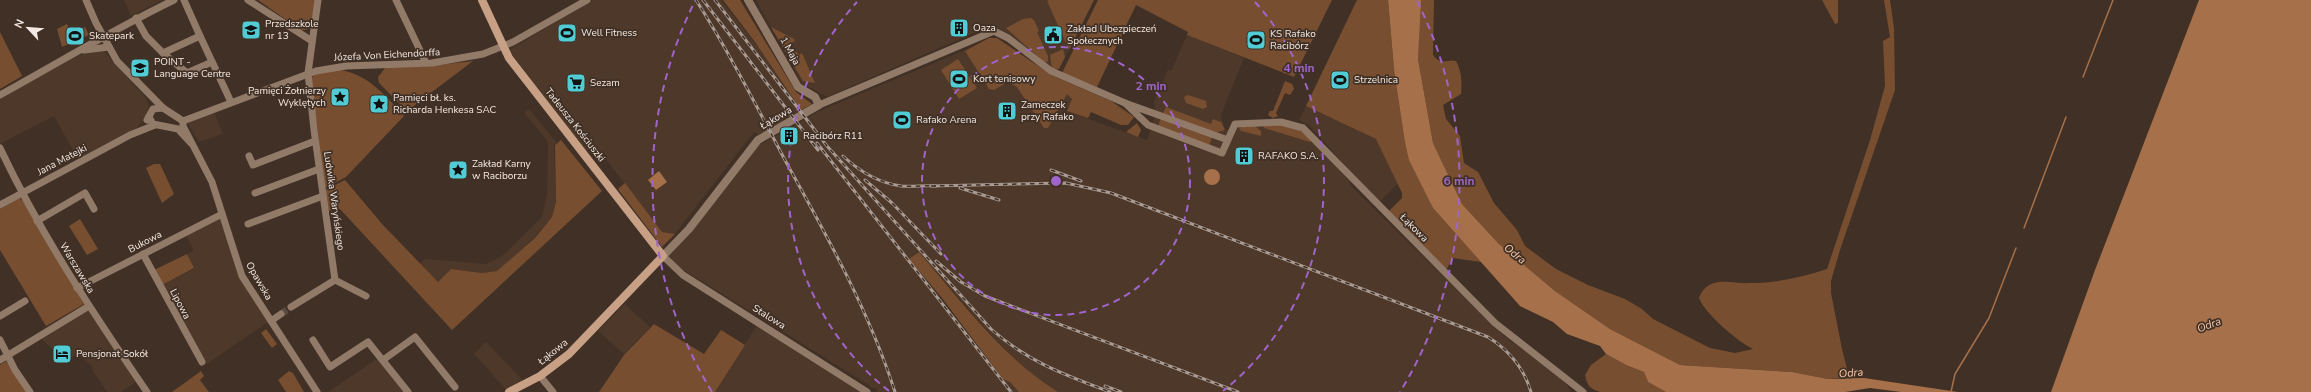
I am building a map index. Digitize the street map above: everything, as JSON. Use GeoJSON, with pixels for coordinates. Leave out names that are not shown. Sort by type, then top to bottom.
{"type":"FeatureCollection","features":[{"type":"Feature","properties":{"kind":"main road","name":"Tadeusza Kościuszki"},"geometry":{"type":"LineString","coordinates":[[482,0],[503,47],[663,256]]}},
{"type":"Feature","properties":{"kind":"main road","name":"Łąkowa"},"geometry":{"type":"LineString","coordinates":[[509,392],[540,376],[569,354],[663,256]]}},
{"type":"Feature","properties":{"kind":"street","name":"Opawska"},"geometry":{"type":"LineString","coordinates":[[86,0],[102,36],[117,61],[163,108],[182,125],[195,147],[212,182],[242,276],[317,392]]}},
{"type":"Feature","properties":{"kind":"street"},"geometry":{"type":"LineString","coordinates":[[0,94],[83,50],[102,36],[174,0]]}},
{"type":"Feature","properties":{"kind":"street"},"geometry":{"type":"LineString","coordinates":[[184,0],[231,102]]}},
{"type":"Feature","properties":{"kind":"street"},"geometry":{"type":"LineString","coordinates":[[248,0],[312,41]]}},
{"type":"Feature","properties":{"kind":"street","name":"Ludwika Waryńskiego"},"geometry":{"type":"LineString","coordinates":[[318,0],[308,73],[315,141],[335,280]]}},
{"type":"Feature","properties":{"kind":"street"},"geometry":{"type":"LineString","coordinates":[[396,0],[426,63]]}},
{"type":"Feature","properties":{"kind":"street","name":"Józefa Von Eichendorffa"},"geometry":{"type":"LineString","coordinates":[[182,125],[231,102],[308,73],[346,66],[426,63],[455,60],[503,47],[565,14],[587,0]]}},
{"type":"Feature","properties":{"kind":"street","name":"1 Maja"},"geometry":{"type":"LineString","coordinates":[[748,0],[798,86],[815,97],[819,105]]}},
{"type":"Feature","properties":{"kind":"street"},"geometry":{"type":"LineString","coordinates":[[136,19],[146,36],[163,53],[187,73],[212,62]]}},
{"type":"Feature","properties":{"kind":"street","name":"Łąkowa"},"geometry":{"type":"LineString","coordinates":[[663,256],[689,229],[758,140],[819,105],[994,31],[1004,35],[1051,71],[1125,103],[1228,140]]}},
{"type":"Feature","properties":{"kind":"street"},"geometry":{"type":"LineString","coordinates":[[163,53],[200,36]]}},
{"type":"Feature","properties":{"kind":"street"},"geometry":{"type":"LineString","coordinates":[[83,50],[109,47]]}},
{"type":"Feature","properties":{"kind":"street","name":"Opawska"},"geometry":{"type":"LineString","coordinates":[[149,94],[153,109]]}},
{"type":"Feature","properties":{"kind":"street","name":"Łąkowa"},"geometry":{"type":"LineString","coordinates":[[1125,103],[1148,125],[1222,153],[1235,124],[1281,122],[1303,128],[1495,323],[1583,392]]}},
{"type":"Feature","properties":{"kind":"street"},"geometry":{"type":"LineString","coordinates":[[163,108],[153,109],[149,117],[155,125],[182,125]]}},
{"type":"Feature","properties":{"kind":"street"},"geometry":{"type":"LineString","coordinates":[[1140,117],[1148,110]]}},
{"type":"Feature","properties":{"kind":"street"},"geometry":{"type":"LineString","coordinates":[[1148,110],[1148,125]]}},
{"type":"Feature","properties":{"kind":"street","name":"Jana Matejki"},"geometry":{"type":"LineString","coordinates":[[133,133],[149,117]]}},
{"type":"Feature","properties":{"kind":"street","name":"Jana Matejki"},"geometry":{"type":"LineString","coordinates":[[0,206],[133,133],[155,125]]}},
{"type":"Feature","properties":{"kind":"street"},"geometry":{"type":"LineString","coordinates":[[249,156],[253,165],[315,141]]}},
{"type":"Feature","properties":{"kind":"street","name":"Warszawska"},"geometry":{"type":"LineString","coordinates":[[0,148],[37,221],[77,288],[147,392]]}},
{"type":"Feature","properties":{"kind":"street"},"geometry":{"type":"LineString","coordinates":[[255,193],[319,169]]}},
{"type":"Feature","properties":{"kind":"street"},"geometry":{"type":"LineString","coordinates":[[37,221],[85,193],[94,209]]}},
{"type":"Feature","properties":{"kind":"street"},"geometry":{"type":"LineString","coordinates":[[248,224],[323,196]]}},
{"type":"Feature","properties":{"kind":"street","name":"Bukowa"},"geometry":{"type":"LineString","coordinates":[[77,288],[222,214]]}},
{"type":"Feature","properties":{"kind":"street","name":"Lipowa"},"geometry":{"type":"LineString","coordinates":[[143,254],[202,362]]}},
{"type":"Feature","properties":{"kind":"street","name":"Stalowa"},"geometry":{"type":"LineString","coordinates":[[663,256],[683,275],[867,392]]}},
{"type":"Feature","properties":{"kind":"street"},"geometry":{"type":"LineString","coordinates":[[291,307],[335,280],[366,296]]}},
{"type":"Feature","properties":{"kind":"street"},"geometry":{"type":"LineString","coordinates":[[0,316],[25,301]]}},
{"type":"Feature","properties":{"kind":"street"},"geometry":{"type":"LineString","coordinates":[[0,360],[89,306]]}},
{"type":"Feature","properties":{"kind":"street"},"geometry":{"type":"LineString","coordinates":[[271,321],[281,314]]}},
{"type":"Feature","properties":{"kind":"street"},"geometry":{"type":"LineString","coordinates":[[383,360],[415,337],[455,387]]}},
{"type":"Feature","properties":{"kind":"street"},"geometry":{"type":"LineString","coordinates":[[0,340],[7,355],[30,392]]}},
{"type":"Feature","properties":{"kind":"street"},"geometry":{"type":"LineString","coordinates":[[313,340],[330,367],[368,342],[408,392]]}},
{"type":"Feature","properties":{"kind":"street"},"geometry":{"type":"LineString","coordinates":[[540,376],[553,392]]}},
{"type":"Feature","properties":{"kind":"shaded area"},"geometry":{"type":"Polygon","coordinates":[[[124,0],[162,0],[131,16],[124,0]]]}},
{"type":"Feature","properties":{"kind":"shaded area"},"geometry":{"type":"Polygon","coordinates":[[[258,0],[316,0],[312,25],[306,30],[301,30],[258,0]]]}},
{"type":"Feature","properties":{"kind":"shaded area"},"geometry":{"type":"Polygon","coordinates":[[[593,0],[721,0],[769,61],[802,109],[759,135],[754,132],[675,234],[662,232],[601,153],[595,157],[589,149],[586,152],[511,53],[511,49],[593,0]]]}},
{"type":"Feature","properties":{"kind":"shaded area"},"geometry":{"type":"Polygon","coordinates":[[[723,0],[740,0],[796,92],[812,104],[801,110],[755,42],[723,0]]]}},
{"type":"Feature","properties":{"kind":"shaded area"},"geometry":{"type":"Polygon","coordinates":[[[756,0],[1049,0],[1047,1],[1069,50],[1057,71],[1026,50],[1009,34],[992,25],[827,97],[802,83],[756,0]]]}},
{"type":"Feature","properties":{"kind":"shaded area"},"geometry":{"type":"Polygon","coordinates":[[[1094,0],[1069,50],[1047,1],[1094,0]]]}},
{"type":"Feature","properties":{"kind":"shaded area","name":"KS Rafako Racibórz"},"geometry":{"type":"Polygon","coordinates":[[[1098,0],[1332,0],[1294,77],[1187,35],[1188,32],[1136,5],[1097,87],[1062,73],[1098,0]]]}},
{"type":"Feature","properties":{"kind":"shaded area"},"geometry":{"type":"Polygon","coordinates":[[[1357,0],[1388,0],[1394,69],[1433,208],[1481,262],[1453,258],[1446,270],[1389,211],[1402,198],[1402,193],[1376,139],[1306,106],[1357,0]]]}},
{"type":"Feature","properties":{"kind":"shaded area"},"geometry":{"type":"Polygon","coordinates":[[[1419,0],[1434,0],[1433,55],[1441,61],[1456,61],[1459,69],[1461,94],[1443,105],[1446,119],[1460,136],[1464,163],[1478,172],[1494,203],[1517,230],[1525,246],[1556,269],[1588,285],[1625,299],[1642,309],[1653,319],[1710,348],[1735,353],[1753,349],[1730,334],[1708,312],[1699,298],[1704,290],[1711,284],[1726,282],[1761,283],[1780,281],[1827,269],[1870,140],[1885,86],[1883,41],[1890,37],[1884,0],[1890,0],[1894,28],[1895,90],[1840,250],[1831,281],[1831,293],[1849,377],[1828,379],[1792,372],[1680,365],[1610,329],[1555,291],[1498,243],[1462,204],[1433,143],[1418,59],[1419,0]]]}},
{"type":"Feature","properties":{"kind":"shaded area"},"geometry":{"type":"Polygon","coordinates":[[[1822,0],[1838,0],[1838,23],[1835,24],[1822,0]]]}},
{"type":"Feature","properties":{"kind":"shaded area"},"geometry":{"type":"Polygon","coordinates":[[[1031,18],[1034,20],[1039,31],[1037,32],[1048,56],[1048,61],[1045,63],[1006,28],[1023,19],[1031,18]]]}},
{"type":"Feature","properties":{"kind":"shaded area","name":"Skatepark"},"geometry":{"type":"Polygon","coordinates":[[[67,24],[71,33],[85,27],[89,35],[62,47],[57,29],[67,24]]]}},
{"type":"Feature","properties":{"kind":"shaded area"},"geometry":{"type":"Polygon","coordinates":[[[771,27],[794,39],[795,41],[789,44],[792,52],[796,51],[799,55],[802,53],[815,83],[803,81],[771,27]]]}},
{"type":"Feature","properties":{"kind":"shaded area"},"geometry":{"type":"Polygon","coordinates":[[[0,32],[22,76],[0,89],[0,32]]]}},
{"type":"Feature","properties":{"kind":"shaded area"},"geometry":{"type":"Polygon","coordinates":[[[1187,35],[1244,58],[1221,115],[1225,130],[1244,125],[1269,124],[1311,137],[1351,183],[1349,184],[1503,335],[1564,381],[1571,392],[1058,392],[1032,376],[990,334],[918,252],[910,260],[1003,379],[1010,382],[1019,392],[877,392],[876,387],[875,389],[679,267],[668,257],[758,146],[821,110],[982,43],[1070,96],[1072,99],[1067,111],[1147,140],[1155,115],[1154,102],[1168,69],[1171,71],[1187,35]]]}},
{"type":"Feature","properties":{"kind":"shaded area"},"geometry":{"type":"Polygon","coordinates":[[[989,38],[997,38],[1053,76],[1111,101],[1134,117],[1128,125],[1121,125],[1091,112],[1088,118],[1067,111],[1072,99],[1067,94],[1048,128],[1044,128],[1017,87],[1008,82],[994,90],[989,89],[965,51],[989,38]]]}},
{"type":"Feature","properties":{"kind":"shaded area"},"geometry":{"type":"Polygon","coordinates":[[[1063,49],[1065,57],[1059,69],[1052,70],[1050,55],[1063,49]]]}},
{"type":"Feature","properties":{"kind":"shaded area"},"geometry":{"type":"Polygon","coordinates":[[[103,50],[146,98],[149,106],[145,118],[136,129],[78,159],[54,116],[0,144],[0,96],[84,53],[103,50]]]}},
{"type":"Feature","properties":{"kind":"shaded area","name":"Kort tenisowy"},"geometry":{"type":"Polygon","coordinates":[[[958,59],[977,88],[959,99],[941,70],[958,59]]]}},
{"type":"Feature","properties":{"kind":"shaded area"},"geometry":{"type":"Polygon","coordinates":[[[473,61],[407,111],[379,83],[378,77],[386,67],[422,67],[473,61]]]}},
{"type":"Feature","properties":{"kind":"shaded area"},"geometry":{"type":"Polygon","coordinates":[[[339,70],[349,72],[367,81],[383,93],[404,116],[346,177],[325,188],[311,79],[315,74],[339,70]]]}},
{"type":"Feature","properties":{"kind":"shaded area"},"geometry":{"type":"Polygon","coordinates":[[[1285,81],[1292,84],[1294,89],[1290,95],[1285,93],[1276,113],[1278,116],[1273,118],[1268,115],[1270,111],[1273,111],[1285,81]]]}},
{"type":"Feature","properties":{"kind":"shaded area"},"geometry":{"type":"Polygon","coordinates":[[[1188,95],[1206,101],[1207,107],[1203,109],[1186,103],[1184,97],[1188,95]]]}},
{"type":"Feature","properties":{"kind":"shaded area"},"geometry":{"type":"Polygon","coordinates":[[[1306,106],[1376,139],[1398,183],[1379,203],[1309,125],[1299,120],[1306,106]]]}},
{"type":"Feature","properties":{"kind":"shaded area"},"geometry":{"type":"Polygon","coordinates":[[[1166,107],[1211,124],[1213,119],[1221,122],[1225,130],[1215,133],[1163,113],[1166,107]]]}},
{"type":"Feature","properties":{"kind":"shaded area"},"geometry":{"type":"Polygon","coordinates":[[[529,109],[557,143],[554,145],[556,202],[552,217],[534,238],[498,271],[482,273],[451,269],[438,283],[420,264],[425,259],[486,264],[502,256],[542,217],[547,194],[548,144],[546,139],[524,113],[529,109]]]}},
{"type":"Feature","properties":{"kind":"shaded area"},"geometry":{"type":"Polygon","coordinates":[[[214,112],[223,134],[199,142],[188,124],[192,120],[214,112]]]}},
{"type":"Feature","properties":{"kind":"shaded area"},"geometry":{"type":"Polygon","coordinates":[[[1161,117],[1212,137],[1209,146],[1158,127],[1161,117]]]}},
{"type":"Feature","properties":{"kind":"shaded area"},"geometry":{"type":"Polygon","coordinates":[[[1137,123],[1141,130],[1138,137],[1126,132],[1137,123]]]}},
{"type":"Feature","properties":{"kind":"shaded area"},"geometry":{"type":"Polygon","coordinates":[[[1263,124],[1289,127],[1301,131],[1312,139],[1310,142],[1264,128],[1263,124]]]}},
{"type":"Feature","properties":{"kind":"shaded area"},"geometry":{"type":"Polygon","coordinates":[[[1244,125],[1255,126],[1261,131],[1261,136],[1241,131],[1239,129],[1244,125]]]}},
{"type":"Feature","properties":{"kind":"shaded area"},"geometry":{"type":"Polygon","coordinates":[[[561,140],[602,191],[452,330],[340,209],[328,211],[325,190],[345,180],[383,225],[438,282],[451,269],[482,273],[497,271],[535,238],[552,217],[556,202],[555,145],[561,140]]]}},
{"type":"Feature","properties":{"kind":"shaded area"},"geometry":{"type":"Polygon","coordinates":[[[154,164],[160,164],[174,194],[162,203],[146,168],[154,164]]]}},
{"type":"Feature","properties":{"kind":"shaded area"},"geometry":{"type":"Polygon","coordinates":[[[625,183],[662,232],[675,234],[662,247],[618,189],[625,183]]]}},
{"type":"Feature","properties":{"kind":"shaded area"},"geometry":{"type":"Polygon","coordinates":[[[20,198],[84,304],[46,326],[0,250],[0,209],[20,198]]]}},
{"type":"Feature","properties":{"kind":"shaded area"},"geometry":{"type":"Polygon","coordinates":[[[220,218],[240,278],[268,322],[207,364],[162,285],[194,269],[187,254],[194,250],[186,236],[220,218]]]}},
{"type":"Feature","properties":{"kind":"shaded area"},"geometry":{"type":"Polygon","coordinates":[[[80,219],[98,249],[87,255],[69,226],[80,219]]]}},
{"type":"Feature","properties":{"kind":"shaded area"},"geometry":{"type":"Polygon","coordinates":[[[919,252],[967,309],[1000,345],[1038,378],[1058,392],[1019,392],[1010,382],[1003,379],[942,298],[909,259],[919,252]]]}},
{"type":"Feature","properties":{"kind":"shaded area"},"geometry":{"type":"Polygon","coordinates":[[[187,254],[194,268],[162,285],[154,270],[187,254]]]}},
{"type":"Feature","properties":{"kind":"shaded area"},"geometry":{"type":"Polygon","coordinates":[[[625,304],[650,327],[624,354],[598,331],[625,304]]]}},
{"type":"Feature","properties":{"kind":"shaded area"},"geometry":{"type":"Polygon","coordinates":[[[88,310],[137,381],[121,392],[107,392],[93,371],[92,366],[77,354],[65,362],[42,339],[88,310]]]}},
{"type":"Feature","properties":{"kind":"shaded area"},"geometry":{"type":"Polygon","coordinates":[[[654,324],[704,354],[721,330],[745,345],[715,392],[599,392],[624,355],[654,324]]]}},
{"type":"Feature","properties":{"kind":"shaded area"},"geometry":{"type":"Polygon","coordinates":[[[757,325],[866,392],[715,392],[757,325]]]}},
{"type":"Feature","properties":{"kind":"shaded area"},"geometry":{"type":"Polygon","coordinates":[[[266,329],[277,344],[272,348],[261,333],[266,329]]]}},
{"type":"Feature","properties":{"kind":"shaded area"},"geometry":{"type":"Polygon","coordinates":[[[486,342],[522,379],[521,382],[506,390],[474,354],[486,342]]]}},
{"type":"Feature","properties":{"kind":"shaded area"},"geometry":{"type":"Polygon","coordinates":[[[1606,354],[1626,365],[1644,372],[1648,382],[1666,392],[1600,392],[1591,388],[1585,375],[1591,365],[1606,354]]]}},
{"type":"Feature","properties":{"kind":"shaded area"},"geometry":{"type":"Polygon","coordinates":[[[378,358],[405,392],[328,392],[378,358]]]}},
{"type":"Feature","properties":{"kind":"shaded area"},"geometry":{"type":"Polygon","coordinates":[[[6,361],[27,392],[0,392],[0,365],[6,361]]]}},
{"type":"Feature","properties":{"kind":"shaded area"},"geometry":{"type":"Polygon","coordinates":[[[201,371],[204,376],[200,380],[209,392],[172,392],[201,371]]]}},
{"type":"Feature","properties":{"kind":"shaded area"},"geometry":{"type":"Polygon","coordinates":[[[289,371],[293,373],[304,392],[286,392],[278,380],[289,371]]]}},
{"type":"Feature","properties":{"kind":"water"},"geometry":{"type":"Polygon","coordinates":[[[1388,0],[1421,0],[1418,59],[1433,143],[1462,204],[1498,243],[1555,291],[1610,329],[1680,365],[1792,372],[1828,379],[1864,378],[1958,392],[1901,392],[1870,388],[1845,392],[1666,392],[1648,382],[1644,372],[1626,365],[1606,354],[1600,346],[1567,334],[1553,322],[1520,306],[1433,208],[1409,160],[1394,69],[1388,0]]]}},
{"type":"Feature","properties":{"kind":"water","name":"Odra"},"geometry":{"type":"Polygon","coordinates":[[[2199,0],[2311,0],[2311,392],[2051,392],[2095,270],[2199,0]]]}},
{"type":"Feature","properties":{"kind":"water"},"geometry":{"type":"Polygon","coordinates":[[[1212,169],[1218,171],[1220,177],[1218,183],[1212,185],[1206,183],[1204,177],[1206,171],[1212,169]]]}},
{"type":"Feature","properties":{"kind":"water"},"geometry":{"type":"Polygon","coordinates":[[[659,171],[667,182],[656,190],[648,180],[659,171]]]}},
{"type":"Feature","properties":{"kind":"waterway"},"geometry":{"type":"LineString","coordinates":[[2083,77],[2113,0]]}},
{"type":"Feature","properties":{"kind":"waterway"},"geometry":{"type":"LineString","coordinates":[[2024,228],[2066,117]]}},
{"type":"Feature","properties":{"kind":"waterway"},"geometry":{"type":"LineString","coordinates":[[1951,392],[1955,374],[1989,318],[2016,248]]}},
{"type":"Feature","properties":{"kind":"tunnel"},"geometry":{"type":"LineString","coordinates":[[281,314],[291,307]]}},
{"type":"Feature","properties":{"kind":"railway"},"geometry":{"type":"LineString","coordinates":[[696,0],[742,80],[846,274],[873,332],[895,392]]}},
{"type":"Feature","properties":{"kind":"railway"},"geometry":{"type":"LineString","coordinates":[[703,0],[818,150]]}},
{"type":"Feature","properties":{"kind":"railway"},"geometry":{"type":"LineString","coordinates":[[715,0],[827,146],[991,329],[1033,359],[1078,380],[1110,392]]}},
{"type":"Feature","properties":{"kind":"railway"},"geometry":{"type":"LineString","coordinates":[[817,143],[1011,392]]}},
{"type":"Feature","properties":{"kind":"railway"},"geometry":{"type":"LineString","coordinates":[[843,156],[870,176],[885,182],[901,186],[936,186]]}},
{"type":"Feature","properties":{"kind":"railway"},"geometry":{"type":"LineString","coordinates":[[1051,170],[1081,181]]}},
{"type":"Feature","properties":{"kind":"railway"},"geometry":{"type":"LineString","coordinates":[[865,180],[892,203],[941,254]]}},
{"type":"Feature","properties":{"kind":"railway"},"geometry":{"type":"LineString","coordinates":[[931,186],[1066,183],[1111,193],[1488,337],[1503,348],[1515,361],[1524,375],[1531,392]]}},
{"type":"Feature","properties":{"kind":"railway"},"geometry":{"type":"LineString","coordinates":[[960,188],[999,200]]}},
{"type":"Feature","properties":{"kind":"railway"},"geometry":{"type":"LineString","coordinates":[[936,261],[961,282],[985,296],[1238,392]]}},
{"type":"Feature","properties":{"kind":"railway"},"geometry":{"type":"LineString","coordinates":[[1105,386],[1121,392]]}},
{"type":"Feature","properties":{"kind":"place","name":"Oaza"},"geometry":{"type":"Point","coordinates":[959,28]}},
{"type":"Feature","properties":{"kind":"place","name":"Przedszkole nr 13"},"geometry":{"type":"Point","coordinates":[251,30]}},
{"type":"Feature","properties":{"kind":"place","name":"Well Fitness"},"geometry":{"type":"Point","coordinates":[567,33]}},
{"type":"Feature","properties":{"kind":"place","name":"Zakład Ubezpieczeń Społecznych"},"geometry":{"type":"Point","coordinates":[1053,35]}},
{"type":"Feature","properties":{"kind":"place","name":"Skatepark"},"geometry":{"type":"Point","coordinates":[75,36]}},
{"type":"Feature","properties":{"kind":"place","name":"KS Rafako Racibórz"},"geometry":{"type":"Point","coordinates":[1256,40]}},
{"type":"Feature","properties":{"kind":"place","name":"POINT - Language Centre"},"geometry":{"type":"Point","coordinates":[140,68]}},
{"type":"Feature","properties":{"kind":"place","name":"Kort tenisowy"},"geometry":{"type":"Point","coordinates":[959,79]}},
{"type":"Feature","properties":{"kind":"place","name":"Strzelnica"},"geometry":{"type":"Point","coordinates":[1340,80]}},
{"type":"Feature","properties":{"kind":"place","name":"Sezam"},"geometry":{"type":"Point","coordinates":[576,83]}},
{"type":"Feature","properties":{"kind":"place","name":"Pamięci Żołnierzy Wyklętych"},"geometry":{"type":"Point","coordinates":[340,97]}},
{"type":"Feature","properties":{"kind":"place","name":"Pamięci bł. ks. Richarda Henkesa SAC"},"geometry":{"type":"Point","coordinates":[379,104]}},
{"type":"Feature","properties":{"kind":"place","name":"Zameczek przy Rafako"},"geometry":{"type":"Point","coordinates":[1007,111]}},
{"type":"Feature","properties":{"kind":"place","name":"Rafako Arena"},"geometry":{"type":"Point","coordinates":[902,120]}},
{"type":"Feature","properties":{"kind":"place","name":"Racibórz R11"},"geometry":{"type":"Point","coordinates":[789,136]}},
{"type":"Feature","properties":{"kind":"place","name":"RAFAKO S.A."},"geometry":{"type":"Point","coordinates":[1244,156]}},
{"type":"Feature","properties":{"kind":"place","name":"Zakład Karny w Raciborzu"},"geometry":{"type":"Point","coordinates":[458,170]}},
{"type":"Feature","properties":{"kind":"place","name":"Pensjonat Sokół"},"geometry":{"type":"Point","coordinates":[62,354]}}]}
